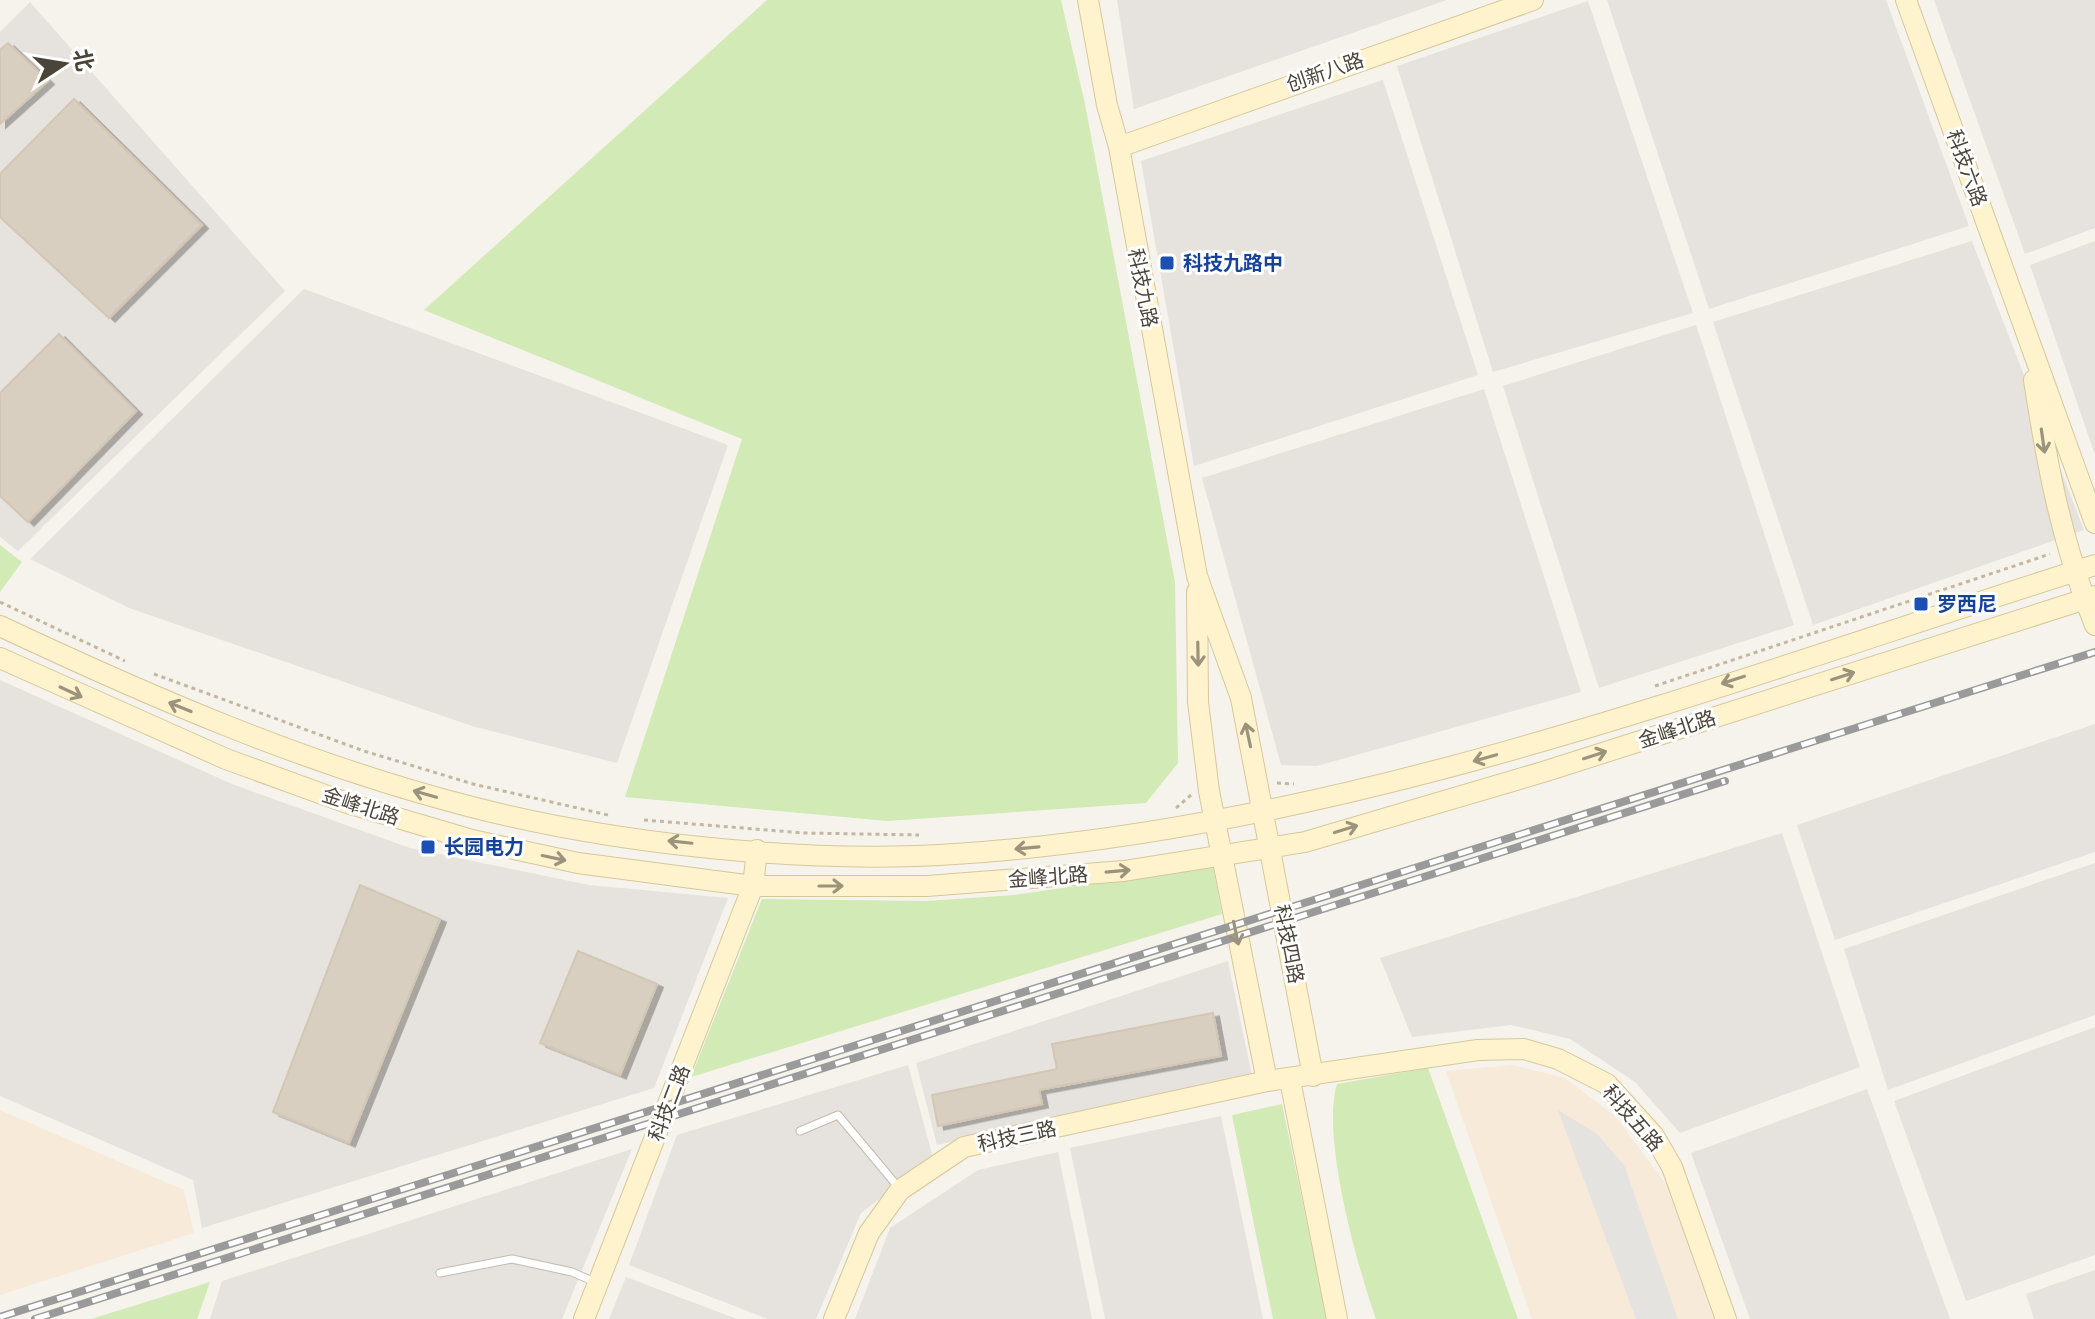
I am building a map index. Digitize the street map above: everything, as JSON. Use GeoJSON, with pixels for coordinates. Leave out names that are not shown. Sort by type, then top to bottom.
{"type":"FeatureCollection","features":[{"type":"Feature","properties":{"kind":"street","name":"科技九路"},"geometry":{"type":"LineString","coordinates":[[1088,0],[1107,105],[1119,147],[1197,576],[1241,698],[1263,812]]}},
{"type":"Feature","properties":{"kind":"street","name":"创新八路"},"geometry":{"type":"LineString","coordinates":[[1119,147],[1533,0]]}},
{"type":"Feature","properties":{"kind":"street","name":"科技六路"},"geometry":{"type":"LineString","coordinates":[[1906,0],[2095,523]]}},
{"type":"Feature","properties":{"kind":"street","name":"科技六路"},"geometry":{"type":"LineString","coordinates":[[2028,337],[2050,484],[2074,572],[2090,597],[2095,625]]}},
{"type":"Feature","properties":{"kind":"street","name":"金峰北路"},"geometry":{"type":"LineString","coordinates":[[0,626],[135,689],[235,730],[428,795],[564,827],[757,850],[950,855],[1052,846],[1263,812],[1372,789],[1494,755],[2095,565]]}},
{"type":"Feature","properties":{"kind":"street","name":"科技九路"},"geometry":{"type":"LineString","coordinates":[[1197,576],[1198,702],[1215,820]]}},
{"type":"Feature","properties":{"kind":"street","name":"金峰北路"},"geometry":{"type":"LineString","coordinates":[[0,658],[211,753],[347,803],[472,840],[578,863],[753,886],[927,886],[1124,871],[1271,850],[1543,772],[2090,597]]}},
{"type":"Feature","properties":{"kind":"street","name":"科技四路"},"geometry":{"type":"LineString","coordinates":[[1263,812],[1313,1076]]}},
{"type":"Feature","properties":{"kind":"street"},"geometry":{"type":"LineString","coordinates":[[1215,820],[1267,1081]]}},
{"type":"Feature","properties":{"kind":"street","name":"科技二路"},"geometry":{"type":"LineString","coordinates":[[584,1319],[753,886],[757,850]]}},
{"type":"Feature","properties":{"kind":"street","name":"科技五路"},"geometry":{"type":"LineString","coordinates":[[1290,1080],[1478,1050],[1524,1049],[1558,1059],[1607,1084],[1654,1136],[1672,1167],[1726,1319]]}},
{"type":"Feature","properties":{"kind":"street"},"geometry":{"type":"LineString","coordinates":[[1290,1080],[1337,1319]]}},
{"type":"Feature","properties":{"kind":"street","name":"科技三路"},"geometry":{"type":"LineString","coordinates":[[834,1319],[869,1233],[900,1190],[964,1147],[1267,1081],[1290,1080]]}},
{"type":"Feature","properties":{"kind":"lane"},"geometry":{"type":"LineString","coordinates":[[800,1131],[838,1115],[900,1190]]}},
{"type":"Feature","properties":{"kind":"lane"},"geometry":{"type":"LineString","coordinates":[[440,1273],[512,1259],[572,1272],[598,1283]]}},
{"type":"Feature","properties":{"kind":"path"},"geometry":{"type":"LineString","coordinates":[[1654,686],[2067,548]]}},
{"type":"Feature","properties":{"kind":"path"},"geometry":{"type":"LineString","coordinates":[[0,602],[130,663]]}},
{"type":"Feature","properties":{"kind":"path"},"geometry":{"type":"LineString","coordinates":[[144,670],[364,751],[473,784],[610,815]]}},
{"type":"Feature","properties":{"kind":"path"},"geometry":{"type":"LineString","coordinates":[[1258,782],[1301,785]]}},
{"type":"Feature","properties":{"kind":"path"},"geometry":{"type":"LineString","coordinates":[[1169,813],[1190,795],[1209,791]]}},
{"type":"Feature","properties":{"kind":"path"},"geometry":{"type":"LineString","coordinates":[[640,820],[804,833],[921,835]]}},
{"type":"Feature","properties":{"kind":"shaded area"},"geometry":{"type":"Polygon","coordinates":[[[1117,0],[1447,0],[1134,109],[1117,0]]]}},
{"type":"Feature","properties":{"kind":"shaded area"},"geometry":{"type":"Polygon","coordinates":[[[1607,0],[1886,0],[1969,226],[1709,309],[1607,0]]]}},
{"type":"Feature","properties":{"kind":"shaded area"},"geometry":{"type":"Polygon","coordinates":[[[1934,0],[2095,0],[2095,228],[2025,254],[1934,0]]]}},
{"type":"Feature","properties":{"kind":"shaded area"},"geometry":{"type":"Polygon","coordinates":[[[1588,1],[1693,313],[1493,372],[1397,66],[1588,1]]]}},
{"type":"Feature","properties":{"kind":"shaded area"},"geometry":{"type":"Polygon","coordinates":[[[30,2],[285,291],[18,551],[0,537],[0,32],[30,2]]]}},
{"type":"Feature","properties":{"kind":"shaded area"},"geometry":{"type":"Polygon","coordinates":[[[1383,80],[1478,375],[1194,466],[1141,161],[1383,80]]]}},
{"type":"Feature","properties":{"kind":"shaded area"},"geometry":{"type":"Polygon","coordinates":[[[1972,241],[2084,530],[1813,625],[1713,322],[1972,241]]]}},
{"type":"Feature","properties":{"kind":"shaded area"},"geometry":{"type":"Polygon","coordinates":[[[2095,241],[2095,455],[2030,265],[2095,241]]]}},
{"type":"Feature","properties":{"kind":"shaded area"},"geometry":{"type":"Polygon","coordinates":[[[304,289],[728,445],[617,763],[472,726],[129,608],[30,559],[304,289]]]}},
{"type":"Feature","properties":{"kind":"shaded area"},"geometry":{"type":"Polygon","coordinates":[[[1696,325],[1794,625],[1599,688],[1503,386],[1696,325]]]}},
{"type":"Feature","properties":{"kind":"shaded area"},"geometry":{"type":"Polygon","coordinates":[[[1484,389],[1581,692],[1317,766],[1281,765],[1202,478],[1484,389]]]}},
{"type":"Feature","properties":{"kind":"shaded area"},"geometry":{"type":"Polygon","coordinates":[[[0,680],[232,784],[410,848],[589,885],[728,898],[654,1088],[202,1228],[193,1180],[0,1096],[0,680]]]}},
{"type":"Feature","properties":{"kind":"shaded area"},"geometry":{"type":"Polygon","coordinates":[[[2095,724],[2095,852],[1835,940],[1797,825],[2095,724]]]}},
{"type":"Feature","properties":{"kind":"shaded area"},"geometry":{"type":"Polygon","coordinates":[[[1782,833],[1860,1067],[1680,1133],[1635,1082],[1570,1039],[1511,1025],[1412,1037],[1380,958],[1782,833]]]}},
{"type":"Feature","properties":{"kind":"shaded area"},"geometry":{"type":"Polygon","coordinates":[[[2095,863],[2095,1015],[1888,1090],[1844,949],[2095,863]]]}},
{"type":"Feature","properties":{"kind":"shaded area"},"geometry":{"type":"Polygon","coordinates":[[[1228,961],[1252,1076],[937,1145],[916,1063],[1228,961]]]}},
{"type":"Feature","properties":{"kind":"shaded area"},"geometry":{"type":"Polygon","coordinates":[[[2095,1027],[2095,1255],[1966,1301],[1894,1101],[2095,1027]]]}},
{"type":"Feature","properties":{"kind":"shaded area"},"geometry":{"type":"Polygon","coordinates":[[[908,1065],[933,1158],[861,1213],[816,1319],[768,1319],[629,1265],[677,1135],[908,1065]]]}},
{"type":"Feature","properties":{"kind":"shaded area"},"geometry":{"type":"Polygon","coordinates":[[[1513,1065],[1565,1078],[1615,1116],[1670,1189],[1716,1319],[1532,1319],[1446,1071],[1513,1065]]]}},
{"type":"Feature","properties":{"kind":"shaded area"},"geometry":{"type":"Polygon","coordinates":[[[1867,1089],[1950,1319],[1750,1319],[1691,1153],[1867,1089]]]}},
{"type":"Feature","properties":{"kind":"shaded area"},"geometry":{"type":"Polygon","coordinates":[[[0,1110],[184,1190],[194,1233],[0,1295],[0,1110]]]}},
{"type":"Feature","properties":{"kind":"shaded area"},"geometry":{"type":"Polygon","coordinates":[[[1558,1110],[1597,1134],[1624,1165],[1678,1319],[1636,1319],[1558,1110]]]}},
{"type":"Feature","properties":{"kind":"shaded area"},"geometry":{"type":"Polygon","coordinates":[[[1221,1116],[1263,1319],[1105,1319],[1070,1148],[1221,1116]]]}},
{"type":"Feature","properties":{"kind":"shaded area"},"geometry":{"type":"Polygon","coordinates":[[[632,1149],[562,1319],[210,1319],[222,1281],[632,1149]]]}},
{"type":"Feature","properties":{"kind":"shaded area"},"geometry":{"type":"Polygon","coordinates":[[[1058,1152],[1092,1319],[855,1319],[890,1228],[978,1170],[1058,1152]]]}},
{"type":"Feature","properties":{"kind":"shaded area"},"geometry":{"type":"Polygon","coordinates":[[[2095,1270],[2095,1319],[2034,1319],[2026,1294],[2095,1270]]]}},
{"type":"Feature","properties":{"kind":"shaded area"},"geometry":{"type":"Polygon","coordinates":[[[626,1277],[737,1319],[609,1319],[626,1277]]]}},
{"type":"Feature","properties":{"kind":"green space"},"geometry":{"type":"Polygon","coordinates":[[[767,0],[1061,0],[1085,104],[1175,582],[1178,763],[1146,803],[887,821],[625,797],[742,439],[424,310],[767,0]]]}},
{"type":"Feature","properties":{"kind":"green space"},"geometry":{"type":"Polygon","coordinates":[[[0,545],[22,562],[0,592],[0,545]]]}},
{"type":"Feature","properties":{"kind":"green space"},"geometry":{"type":"Polygon","coordinates":[[[1213,866],[1222,914],[691,1077],[762,899],[926,901],[1014,895],[1213,866]]]}},
{"type":"Feature","properties":{"kind":"green space"},"geometry":{"type":"Polygon","coordinates":[[[1428,1068],[1518,1319],[1376,1319],[1351,1235],[1337,1167],[1333,1107],[1337,1084],[1428,1068]]]}},
{"type":"Feature","properties":{"kind":"green space"},"geometry":{"type":"Polygon","coordinates":[[[1282,1104],[1327,1319],[1273,1319],[1232,1115],[1282,1104]]]}},
{"type":"Feature","properties":{"kind":"green space"},"geometry":{"type":"Polygon","coordinates":[[[210,1282],[197,1319],[91,1319],[210,1282]]]}},
{"type":"Feature","properties":{"kind":"building"},"geometry":{"type":"Polygon","coordinates":[[[8,43],[48,81],[0,124],[0,50],[8,43]]]}},
{"type":"Feature","properties":{"kind":"building"},"geometry":{"type":"Polygon","coordinates":[[[74,99],[202,225],[109,318],[0,217],[0,174],[74,99]]]}},
{"type":"Feature","properties":{"kind":"building"},"geometry":{"type":"Polygon","coordinates":[[[59,334],[136,411],[28,522],[0,496],[0,393],[59,334]]]}},
{"type":"Feature","properties":{"kind":"building"},"geometry":{"type":"Polygon","coordinates":[[[360,885],[440,919],[349,1143],[273,1112],[360,885]]]}},
{"type":"Feature","properties":{"kind":"building"},"geometry":{"type":"Polygon","coordinates":[[[578,951],[657,984],[620,1075],[540,1043],[578,951]]]}},
{"type":"Feature","properties":{"kind":"building"},"geometry":{"type":"Polygon","coordinates":[[[1213,1013],[1221,1056],[1039,1090],[1042,1104],[938,1126],[932,1095],[1057,1069],[1052,1044],[1213,1013]]]}},
{"type":"Feature","properties":{"kind":"railway"},"geometry":{"type":"LineString","coordinates":[[0,1317],[2095,652]]}},
{"type":"Feature","properties":{"kind":"railway"},"geometry":{"type":"LineString","coordinates":[[35,1319],[1725,781]]}},
{"type":"Feature","properties":{"kind":"place","name":"科技九路中"},"geometry":{"type":"Point","coordinates":[1167,263]}},
{"type":"Feature","properties":{"kind":"place","name":"罗西尼"},"geometry":{"type":"Point","coordinates":[1921,604]}},
{"type":"Feature","properties":{"kind":"place","name":"长园电力"},"geometry":{"type":"Point","coordinates":[428,847]}}]}
